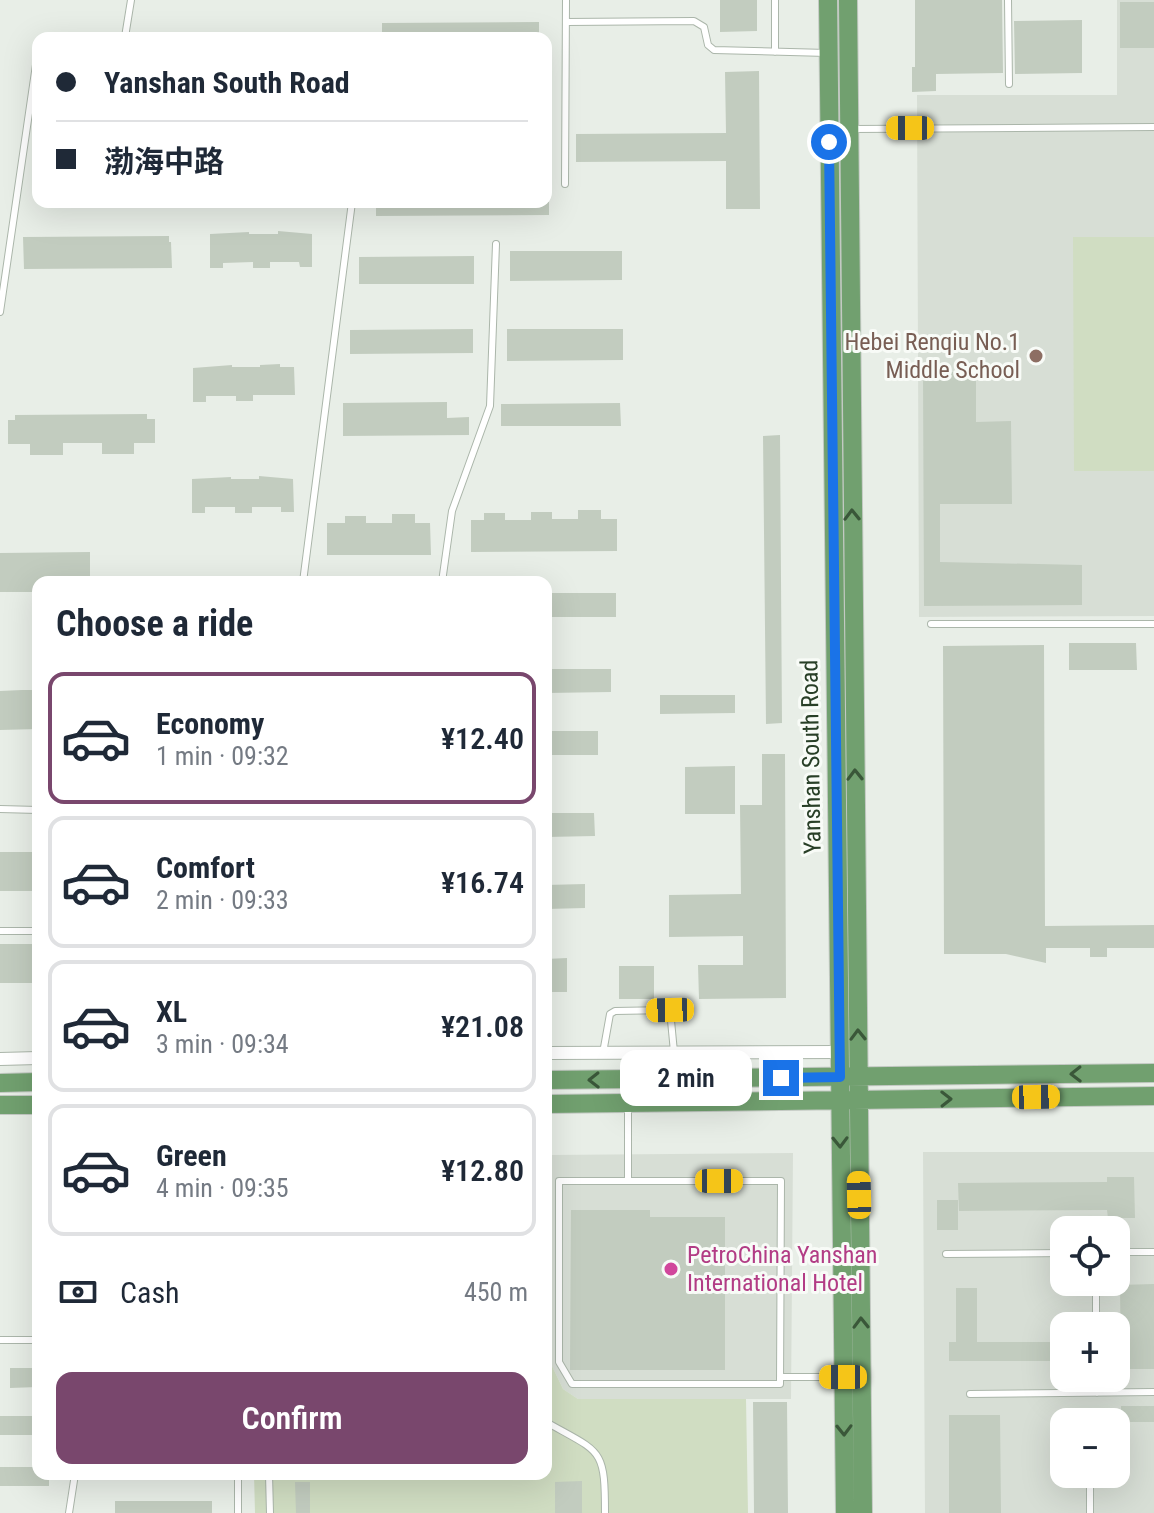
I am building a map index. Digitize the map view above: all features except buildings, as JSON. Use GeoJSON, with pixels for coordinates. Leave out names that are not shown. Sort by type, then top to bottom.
{"type":"FeatureCollection","features":[{"type":"Feature","properties":{"kind":"main road","name":"Yanshan South Road"},"geometry":{"type":"LineString","coordinates":[[828,0],[839,1052],[849,1077]]}},
{"type":"Feature","properties":{"kind":"main road","name":"Yanshan South Road"},"geometry":{"type":"LineString","coordinates":[[845,1513],[843,1377],[849,1100],[848,0]]}},
{"type":"Feature","properties":{"kind":"main road"},"geometry":{"type":"LineString","coordinates":[[552,1080],[1154,1073]]}},
{"type":"Feature","properties":{"kind":"main road"},"geometry":{"type":"LineString","coordinates":[[0,1083],[32,1082]]}},
{"type":"Feature","properties":{"kind":"main road"},"geometry":{"type":"LineString","coordinates":[[552,1104],[1154,1096]]}},
{"type":"Feature","properties":{"kind":"main road","name":"Yanshan South Road"},"geometry":{"type":"LineString","coordinates":[[849,1100],[863,1513]]}},
{"type":"Feature","properties":{"kind":"main road"},"geometry":{"type":"LineString","coordinates":[[0,1105],[32,1105]]}},
{"type":"Feature","properties":{"kind":"street"},"geometry":{"type":"LineString","coordinates":[[552,1053],[839,1052]]}},
{"type":"Feature","properties":{"kind":"street"},"geometry":{"type":"LineString","coordinates":[[0,1059],[32,1058]]}},
{"type":"Feature","properties":{"kind":"lane"},"geometry":{"type":"LineString","coordinates":[[126,32],[131,0]]}},
{"type":"Feature","properties":{"kind":"lane"},"geometry":{"type":"LineString","coordinates":[[565,184],[566,0]]}},
{"type":"Feature","properties":{"kind":"lane"},"geometry":{"type":"LineString","coordinates":[[775,0],[775,52]]}},
{"type":"Feature","properties":{"kind":"lane"},"geometry":{"type":"LineString","coordinates":[[1008,0],[1009,84]]}},
{"type":"Feature","properties":{"kind":"lane"},"geometry":{"type":"LineString","coordinates":[[566,22],[694,21],[704,27],[708,45],[714,50],[829,53]]}},
{"type":"Feature","properties":{"kind":"lane"},"geometry":{"type":"LineString","coordinates":[[0,312],[32,92]]}},
{"type":"Feature","properties":{"kind":"lane"},"geometry":{"type":"LineString","coordinates":[[849,129],[1154,127]]}},
{"type":"Feature","properties":{"kind":"lane"},"geometry":{"type":"LineString","coordinates":[[304,576],[351,208]]}},
{"type":"Feature","properties":{"kind":"lane"},"geometry":{"type":"LineString","coordinates":[[443,576],[452,511],[490,406],[496,244]]}},
{"type":"Feature","properties":{"kind":"lane"},"geometry":{"type":"LineString","coordinates":[[931,624],[1154,624]]}},
{"type":"Feature","properties":{"kind":"lane"},"geometry":{"type":"LineString","coordinates":[[0,809],[32,810]]}},
{"type":"Feature","properties":{"kind":"lane"},"geometry":{"type":"LineString","coordinates":[[0,931],[32,931]]}},
{"type":"Feature","properties":{"kind":"lane"},"geometry":{"type":"LineString","coordinates":[[603,1053],[610,1014],[615,1011],[670,1010],[674,1052]]}},
{"type":"Feature","properties":{"kind":"lane"},"geometry":{"type":"LineString","coordinates":[[628,1103],[628,1181]]}},
{"type":"Feature","properties":{"kind":"lane"},"geometry":{"type":"LineString","coordinates":[[559,1181],[628,1181],[781,1181],[780,1384],[572,1384],[559,1362],[559,1181]]}},
{"type":"Feature","properties":{"kind":"lane"},"geometry":{"type":"LineString","coordinates":[[1130,1252],[1154,1252]]}},
{"type":"Feature","properties":{"kind":"lane"},"geometry":{"type":"LineString","coordinates":[[946,1254],[1050,1253]]}},
{"type":"Feature","properties":{"kind":"lane"},"geometry":{"type":"LineString","coordinates":[[0,1340],[32,1340]]}},
{"type":"Feature","properties":{"kind":"lane"},"geometry":{"type":"LineString","coordinates":[[780,1377],[843,1377]]}},
{"type":"Feature","properties":{"kind":"lane"},"geometry":{"type":"LineString","coordinates":[[970,1394],[1154,1392]]}},
{"type":"Feature","properties":{"kind":"lane"},"geometry":{"type":"LineString","coordinates":[[552,1425],[598,1454],[605,1471],[605,1513]]}},
{"type":"Feature","properties":{"kind":"lane"},"geometry":{"type":"LineString","coordinates":[[69,1513],[74,1480]]}},
{"type":"Feature","properties":{"kind":"lane"},"geometry":{"type":"LineString","coordinates":[[238,1480],[238,1513]]}},
{"type":"Feature","properties":{"kind":"lane"},"geometry":{"type":"LineString","coordinates":[[269,1480],[270,1513]]}},
{"type":"Feature","properties":{"kind":"lane"},"geometry":{"type":"LineString","coordinates":[[1090,1488],[1090,1513]]}},
{"type":"Feature","properties":{"kind":"shaded area","name":"Hebei Renqiu No.1 Middle School"},"geometry":{"type":"Polygon","coordinates":[[[1117,0],[1154,0],[1154,616],[919,617],[917,95],[1117,95],[1117,0]]]}},
{"type":"Feature","properties":{"kind":"shaded area"},"geometry":{"type":"Polygon","coordinates":[[[923,1152],[1154,1152],[1154,1513],[925,1513],[923,1152]]]}},
{"type":"Feature","properties":{"kind":"shaded area","name":"PetroChina Yanshan International Hotel"},"geometry":{"type":"Polygon","coordinates":[[[793,1153],[791,1399],[578,1399],[563,1389],[552,1366],[552,1155],[793,1153]]]}},
{"type":"Feature","properties":{"kind":"green space"},"geometry":{"type":"Polygon","coordinates":[[[1073,237],[1154,237],[1154,471],[1074,471],[1073,237]]]}},
{"type":"Feature","properties":{"kind":"green space"},"geometry":{"type":"Polygon","coordinates":[[[552,1366],[563,1389],[578,1399],[746,1399],[748,1513],[255,1513],[254,1480],[552,1480],[552,1366]]]}},
{"type":"Feature","properties":{"kind":"place","name":"Hebei Renqiu No.1 Middle School"},"geometry":{"type":"Point","coordinates":[1036,356]}},
{"type":"Feature","properties":{"kind":"place","name":"PetroChina Yanshan International Hotel"},"geometry":{"type":"Point","coordinates":[671,1269]}},
{"type":"Feature","properties":{"kind":"route"},"geometry":{"type":"LineString","coordinates":[[781,1078],[840,1077],[829,142]]}}]}
